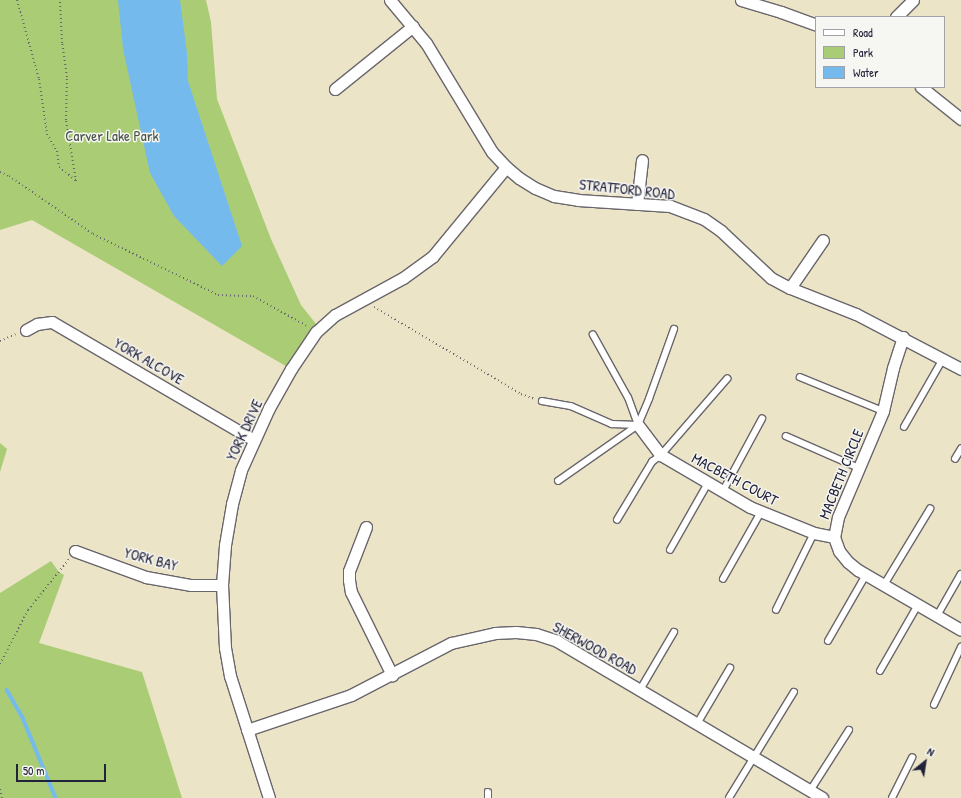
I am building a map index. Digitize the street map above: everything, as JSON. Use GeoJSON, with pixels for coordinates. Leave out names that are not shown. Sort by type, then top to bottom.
{"type":"FeatureCollection","features":[{"type":"Feature","properties":{"kind":"street","name":"STRATFORD ROAD"},"geometry":{"type":"LineString","coordinates":[[390,0],[413,26],[440,65],[492,152],[506,167],[535,188],[554,196],[578,200],[670,206],[704,219],[720,231],[756,266],[771,278],[790,288],[844,308],[903,337],[961,369]]}},
{"type":"Feature","properties":{"kind":"street"},"geometry":{"type":"LineString","coordinates":[[741,0],[781,12],[815,25]]}},
{"type":"Feature","properties":{"kind":"street"},"geometry":{"type":"LineString","coordinates":[[897,16],[913,0]]}},
{"type":"Feature","properties":{"kind":"street"},"geometry":{"type":"LineString","coordinates":[[335,89],[413,26]]}},
{"type":"Feature","properties":{"kind":"street"},"geometry":{"type":"LineString","coordinates":[[922,88],[961,119]]}},
{"type":"Feature","properties":{"kind":"street"},"geometry":{"type":"LineString","coordinates":[[637,204],[642,160]]}},
{"type":"Feature","properties":{"kind":"street","name":"YORK DRIVE"},"geometry":{"type":"LineString","coordinates":[[269,798],[230,676],[225,648],[222,585],[225,545],[232,504],[241,470],[254,440],[291,369],[316,332],[335,316],[402,278],[433,256],[506,167]]}},
{"type":"Feature","properties":{"kind":"street"},"geometry":{"type":"LineString","coordinates":[[790,288],[823,240]]}},
{"type":"Feature","properties":{"kind":"street","name":"YORK ALCOVE"},"geometry":{"type":"LineString","coordinates":[[26,330],[37,324],[52,322],[254,440]]}},
{"type":"Feature","properties":{"kind":"street","name":"MACBETH CIRCLE"},"geometry":{"type":"LineString","coordinates":[[903,337],[893,368],[883,411],[838,517],[834,537],[839,551],[848,562],[866,575],[961,630]]}},
{"type":"Feature","properties":{"kind":"street","name":"MACBETH COURT"},"geometry":{"type":"LineString","coordinates":[[638,425],[661,455],[723,491],[761,512],[814,533],[834,537]]}},
{"type":"Feature","properties":{"kind":"street"},"geometry":{"type":"LineString","coordinates":[[366,527],[349,572],[349,580],[352,592],[392,674]]}},
{"type":"Feature","properties":{"kind":"street","name":"YORK BAY"},"geometry":{"type":"LineString","coordinates":[[75,551],[146,576],[191,585],[222,585]]}},
{"type":"Feature","properties":{"kind":"street","name":"SHERWOOD ROAD"},"geometry":{"type":"LineString","coordinates":[[247,730],[338,700],[451,643],[495,633],[516,632],[536,634],[557,641],[822,798]]}},
{"type":"Feature","properties":{"kind":"lane"},"geometry":{"type":"LineString","coordinates":[[558,481],[638,425],[674,329]]}},
{"type":"Feature","properties":{"kind":"lane"},"geometry":{"type":"LineString","coordinates":[[593,335],[628,398],[638,425]]}},
{"type":"Feature","properties":{"kind":"lane"},"geometry":{"type":"LineString","coordinates":[[904,427],[944,360]]}},
{"type":"Feature","properties":{"kind":"lane"},"geometry":{"type":"LineString","coordinates":[[800,377],[883,411]]}},
{"type":"Feature","properties":{"kind":"lane"},"geometry":{"type":"LineString","coordinates":[[617,520],[652,462],[661,455],[727,379]]}},
{"type":"Feature","properties":{"kind":"lane"},"geometry":{"type":"LineString","coordinates":[[542,401],[571,406],[612,424],[638,425]]}},
{"type":"Feature","properties":{"kind":"lane"},"geometry":{"type":"LineString","coordinates":[[723,491],[762,419]]}},
{"type":"Feature","properties":{"kind":"lane"},"geometry":{"type":"LineString","coordinates":[[786,436],[859,468]]}},
{"type":"Feature","properties":{"kind":"lane"},"geometry":{"type":"LineString","coordinates":[[955,459],[961,449]]}},
{"type":"Feature","properties":{"kind":"lane"},"geometry":{"type":"LineString","coordinates":[[670,550],[708,482]]}},
{"type":"Feature","properties":{"kind":"lane"},"geometry":{"type":"LineString","coordinates":[[884,585],[930,509]]}},
{"type":"Feature","properties":{"kind":"lane"},"geometry":{"type":"LineString","coordinates":[[723,579],[761,512]]}},
{"type":"Feature","properties":{"kind":"lane"},"geometry":{"type":"LineString","coordinates":[[776,610],[814,533]]}},
{"type":"Feature","properties":{"kind":"lane"},"geometry":{"type":"LineString","coordinates":[[937,616],[961,574]]}},
{"type":"Feature","properties":{"kind":"lane"},"geometry":{"type":"LineString","coordinates":[[828,641],[866,575]]}},
{"type":"Feature","properties":{"kind":"lane"},"geometry":{"type":"LineString","coordinates":[[880,670],[918,605]]}},
{"type":"Feature","properties":{"kind":"lane"},"geometry":{"type":"LineString","coordinates":[[640,690],[674,632]]}},
{"type":"Feature","properties":{"kind":"lane"},"geometry":{"type":"LineString","coordinates":[[934,706],[961,648]]}},
{"type":"Feature","properties":{"kind":"lane"},"geometry":{"type":"LineString","coordinates":[[697,724],[730,668]]}},
{"type":"Feature","properties":{"kind":"lane"},"geometry":{"type":"LineString","coordinates":[[729,798],[794,692]]}},
{"type":"Feature","properties":{"kind":"lane"},"geometry":{"type":"LineString","coordinates":[[810,791],[849,730]]}},
{"type":"Feature","properties":{"kind":"lane"},"geometry":{"type":"LineString","coordinates":[[892,798],[912,758]]}},
{"type":"Feature","properties":{"kind":"path"},"geometry":{"type":"LineString","coordinates":[[17,0],[37,73],[47,134],[57,151],[59,167],[76,181],[66,120],[67,77],[62,43],[60,0]]}},
{"type":"Feature","properties":{"kind":"path"},"geometry":{"type":"LineString","coordinates":[[0,172],[9,176],[93,234],[218,295],[253,296],[316,332]]}},
{"type":"Feature","properties":{"kind":"path"},"geometry":{"type":"LineString","coordinates":[[367,299],[376,310],[521,394],[542,401]]}},
{"type":"Feature","properties":{"kind":"path"},"geometry":{"type":"LineString","coordinates":[[0,341],[26,330]]}},
{"type":"Feature","properties":{"kind":"path"},"geometry":{"type":"LineString","coordinates":[[0,664],[28,610],[75,551]]}},
{"type":"Feature","properties":{"kind":"path"},"geometry":{"type":"LineString","coordinates":[[0,789],[2,798]]}},
{"type":"Feature","properties":{"kind":"green space","name":"Carver Lake Park"},"geometry":{"type":"Polygon","coordinates":[[[0,0],[206,0],[211,22],[217,99],[271,239],[301,305],[320,329],[291,369],[32,220],[0,230],[0,0]]]}},
{"type":"Feature","properties":{"kind":"green space"},"geometry":{"type":"Polygon","coordinates":[[[0,443],[7,449],[0,472],[0,443]]]}},
{"type":"Feature","properties":{"kind":"green space"},"geometry":{"type":"Polygon","coordinates":[[[51,561],[59,572],[64,575],[39,643],[142,672],[182,798],[0,798],[0,593],[51,561]]]}},
{"type":"Feature","properties":{"kind":"water"},"geometry":{"type":"Polygon","coordinates":[[[118,0],[180,0],[187,53],[188,81],[242,246],[222,266],[174,216],[150,173],[123,49],[118,0]]]}},
{"type":"Feature","properties":{"kind":"waterway"},"geometry":{"type":"LineString","coordinates":[[7,690],[23,718],[56,798]]}}]}
